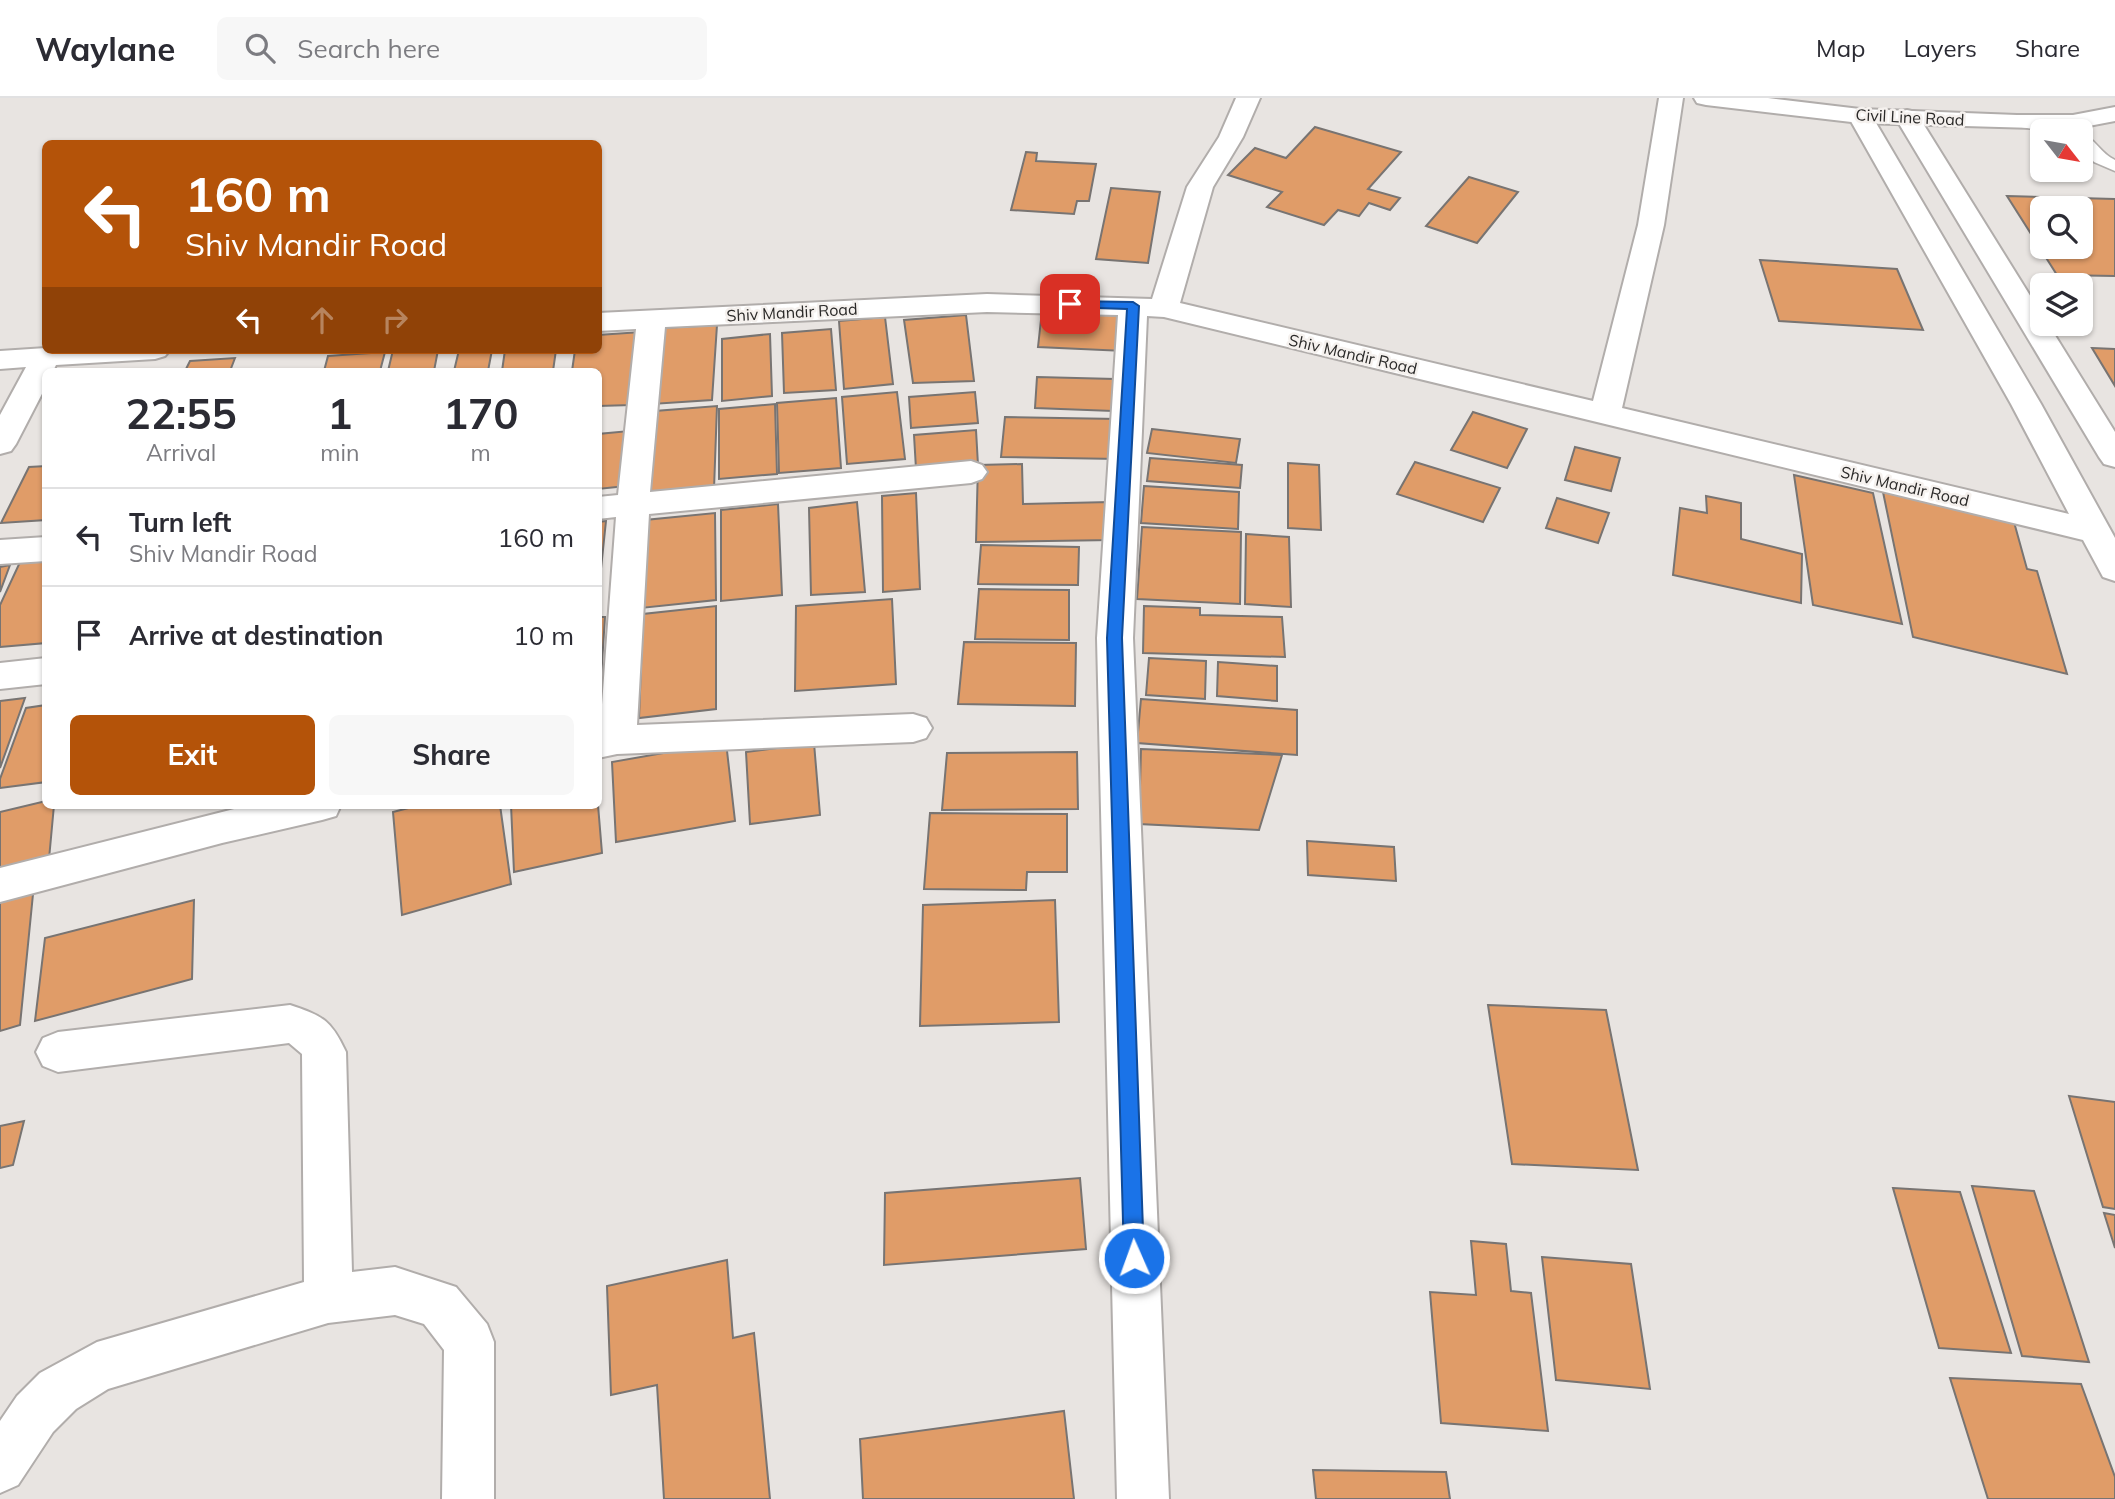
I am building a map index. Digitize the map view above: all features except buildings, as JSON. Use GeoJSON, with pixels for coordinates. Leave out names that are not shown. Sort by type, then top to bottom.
{"type":"FeatureCollection","features":[{"type":"Feature","properties":{"kind":"street"},"geometry":{"type":"LineString","coordinates":[[1143,1499],[1115,638],[1149,307],[1200,187],[1231,137],[1248,98]]}},
{"type":"Feature","properties":{"kind":"street"},"geometry":{"type":"LineString","coordinates":[[1605,414],[1651,225],[1671,98]]}},
{"type":"Feature","properties":{"kind":"street","name":"Civil Line Road"},"geometry":{"type":"LineString","coordinates":[[1706,98],[1860,116],[2030,124]]}},
{"type":"Feature","properties":{"kind":"street"},"geometry":{"type":"LineString","coordinates":[[2093,122],[2115,114]]}},
{"type":"Feature","properties":{"kind":"street"},"geometry":{"type":"LineString","coordinates":[[1860,116],[2026,404],[2115,569]]}},
{"type":"Feature","properties":{"kind":"street"},"geometry":{"type":"LineString","coordinates":[[1907,117],[2115,457]]}},
{"type":"Feature","properties":{"kind":"street"},"geometry":{"type":"LineString","coordinates":[[2093,130],[2115,130]]}},
{"type":"Feature","properties":{"kind":"street","name":"Shiv Mandir Road"},"geometry":{"type":"LineString","coordinates":[[602,322],[987,303],[1149,307],[2093,531]]}},
{"type":"Feature","properties":{"kind":"street"},"geometry":{"type":"LineString","coordinates":[[651,318],[608,742],[913,728]]}},
{"type":"Feature","properties":{"kind":"street"},"geometry":{"type":"LineString","coordinates":[[0,360],[93,354]]}},
{"type":"Feature","properties":{"kind":"street"},"geometry":{"type":"LineString","coordinates":[[0,444],[47,357]]}},
{"type":"Feature","properties":{"kind":"street"},"geometry":{"type":"LineString","coordinates":[[2026,404],[2083,405]]}},
{"type":"Feature","properties":{"kind":"street"},"geometry":{"type":"LineString","coordinates":[[602,508],[971,472]]}},
{"type":"Feature","properties":{"kind":"street"},"geometry":{"type":"LineString","coordinates":[[0,552],[42,549]]}},
{"type":"Feature","properties":{"kind":"street"},"geometry":{"type":"LineString","coordinates":[[0,676],[42,671]]}},
{"type":"Feature","properties":{"kind":"street"},"geometry":{"type":"LineString","coordinates":[[0,885],[222,827],[304,809]]}},
{"type":"Feature","properties":{"kind":"street"},"geometry":{"type":"LineString","coordinates":[[58,1052],[290,1024],[306,1029],[318,1037],[324,1052],[328,1299]]}},
{"type":"Feature","properties":{"kind":"street"},"geometry":{"type":"LineString","coordinates":[[0,1467],[35,1414],[58,1391],[97,1367],[328,1299],[395,1291],[439,1304],[469,1342],[468,1499]]}},
{"type":"Feature","properties":{"kind":"lane"},"geometry":{"type":"LineString","coordinates":[[2093,153],[2098,159],[2115,166]]}},
{"type":"Feature","properties":{"kind":"route"},"geometry":{"type":"LineString","coordinates":[[1070,304],[1133,306],[1115,638],[1134,1258]]}}]}
